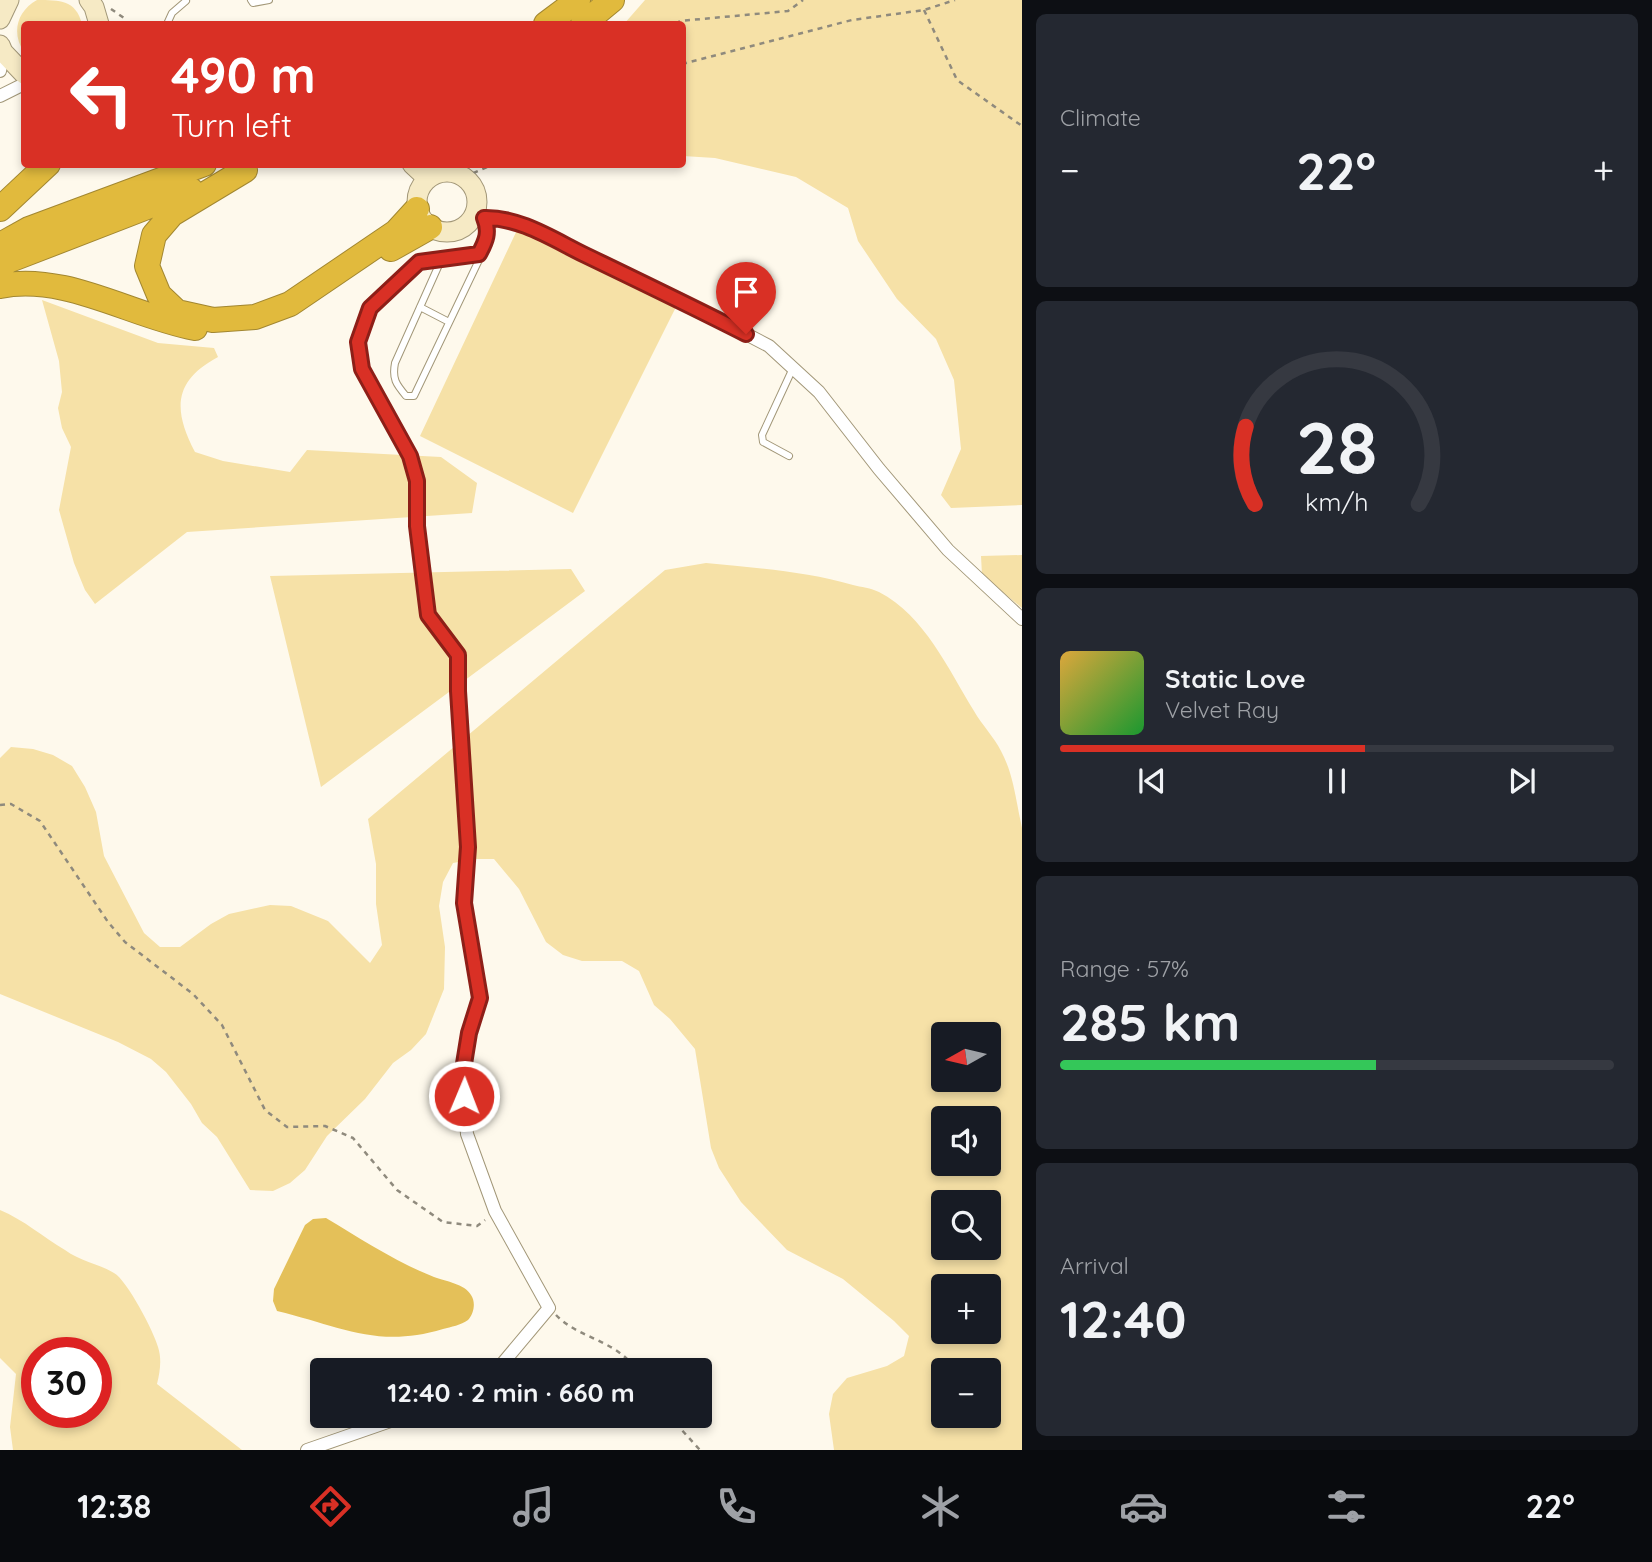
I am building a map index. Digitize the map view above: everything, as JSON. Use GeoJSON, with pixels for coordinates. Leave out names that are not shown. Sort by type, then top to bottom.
{"type":"FeatureCollection","features":[{"type":"Feature","properties":{"kind":"highway"},"geometry":{"type":"LineString","coordinates":[[550,21],[578,0]]}},
{"type":"Feature","properties":{"kind":"highway"},"geometry":{"type":"LineString","coordinates":[[587,21],[612,0]]}},
{"type":"Feature","properties":{"kind":"highway"},"geometry":{"type":"LineString","coordinates":[[0,209],[44,168]]}},
{"type":"Feature","properties":{"kind":"highway"},"geometry":{"type":"LineString","coordinates":[[0,245],[29,229],[193,168]]}},
{"type":"Feature","properties":{"kind":"highway"},"geometry":{"type":"LineString","coordinates":[[0,266],[249,168]]}},
{"type":"Feature","properties":{"kind":"highway"},"geometry":{"type":"LineString","coordinates":[[250,168],[172,214],[154,235],[147,266],[159,295],[177,312],[213,320],[256,317],[290,304],[396,232],[423,218]]}},
{"type":"Feature","properties":{"kind":"highway"},"geometry":{"type":"LineString","coordinates":[[0,286],[17,283],[54,285],[170,324],[211,331],[260,328],[293,315],[404,241],[423,218]]}},
{"type":"Feature","properties":{"kind":"street"},"geometry":{"type":"LineString","coordinates":[[0,19],[9,0]]}},
{"type":"Feature","properties":{"kind":"street"},"geometry":{"type":"LineString","coordinates":[[89,0],[101,21]]}},
{"type":"Feature","properties":{"kind":"street"},"geometry":{"type":"LineString","coordinates":[[1,56],[21,72]]}},
{"type":"Feature","properties":{"kind":"street"},"geometry":{"type":"LineString","coordinates":[[0,96],[21,86]]}},
{"type":"Feature","properties":{"kind":"street"},"geometry":{"type":"LineString","coordinates":[[416,168],[427,178]]}},
{"type":"Feature","properties":{"kind":"street"},"geometry":{"type":"LineString","coordinates":[[480,214],[457,231],[447,233],[423,218],[418,192],[427,178],[445,172],[464,177],[475,192],[480,214],[488,228],[486,240],[479,254],[419,262],[370,308],[358,342],[362,369],[410,456],[417,481],[417,526],[428,615],[458,655],[468,847],[464,903],[480,998],[469,1033],[462,1076],[467,1134],[495,1211],[549,1308],[506,1358]]}},
{"type":"Feature","properties":{"kind":"street"},"geometry":{"type":"LineString","coordinates":[[480,214],[517,223],[677,298],[769,346],[819,391],[879,469],[948,550],[1022,619]]}},
{"type":"Feature","properties":{"kind":"street"},"geometry":{"type":"LineString","coordinates":[[307,1450],[370,1428]]}},
{"type":"Feature","properties":{"kind":"lane"},"geometry":{"type":"LineString","coordinates":[[251,0],[253,4],[269,0]]}},
{"type":"Feature","properties":{"kind":"lane"},"geometry":{"type":"LineString","coordinates":[[168,21],[172,13],[186,1]]}},
{"type":"Feature","properties":{"kind":"lane"},"geometry":{"type":"LineString","coordinates":[[442,258],[395,363],[393,375],[396,384],[406,396],[414,396],[479,260],[479,254]]}},
{"type":"Feature","properties":{"kind":"lane"},"geometry":{"type":"LineString","coordinates":[[420,307],[449,322]]}},
{"type":"Feature","properties":{"kind":"lane"},"geometry":{"type":"LineString","coordinates":[[789,456],[762,442],[762,435],[793,368]]}},
{"type":"Feature","properties":{"kind":"path"},"geometry":{"type":"LineString","coordinates":[[107,0],[112,11],[124,18],[124,21]]}},
{"type":"Feature","properties":{"kind":"path"},"geometry":{"type":"LineString","coordinates":[[680,21],[788,11],[803,0]]}},
{"type":"Feature","properties":{"kind":"path"},"geometry":{"type":"LineString","coordinates":[[686,63],[852,20],[924,9],[955,0]]}},
{"type":"Feature","properties":{"kind":"path"},"geometry":{"type":"LineString","coordinates":[[924,9],[957,79],[1022,126]]}},
{"type":"Feature","properties":{"kind":"path"},"geometry":{"type":"LineString","coordinates":[[464,177],[485,168]]}},
{"type":"Feature","properties":{"kind":"path"},"geometry":{"type":"LineString","coordinates":[[0,805],[11,804],[40,821],[108,922],[125,942],[193,995],[222,1025],[265,1110],[287,1127],[325,1126],[353,1139],[397,1190],[443,1222],[477,1226],[495,1211]]}},
{"type":"Feature","properties":{"kind":"path"},"geometry":{"type":"LineString","coordinates":[[549,1308],[564,1324],[619,1350],[626,1358]]}},
{"type":"Feature","properties":{"kind":"path"},"geometry":{"type":"LineString","coordinates":[[680,1428],[700,1450]]}},
{"type":"Feature","properties":{"kind":"shaded area"},"geometry":{"type":"Polygon","coordinates":[[[37,0],[66,3],[76,10],[81,21],[21,21],[21,47],[18,23],[30,5],[37,0]]]}},
{"type":"Feature","properties":{"kind":"shaded area"},"geometry":{"type":"Polygon","coordinates":[[[645,0],[1022,0],[1022,505],[951,508],[941,495],[961,449],[954,380],[936,339],[897,299],[858,241],[848,208],[796,177],[715,158],[686,156],[686,21],[627,21],[645,0]]]}},
{"type":"Feature","properties":{"kind":"shaded area"},"geometry":{"type":"Polygon","coordinates":[[[518,228],[676,307],[573,513],[420,436],[518,228]]]}},
{"type":"Feature","properties":{"kind":"shaded area"},"geometry":{"type":"Polygon","coordinates":[[[42,300],[158,343],[214,348],[218,357],[192,376],[181,398],[183,423],[195,452],[223,461],[290,472],[307,450],[441,457],[477,483],[472,513],[187,532],[95,604],[85,590],[74,563],[59,510],[71,447],[62,428],[58,408],[62,392],[59,361],[42,300]]]}},
{"type":"Feature","properties":{"kind":"shaded area"},"geometry":{"type":"Polygon","coordinates":[[[1022,555],[1022,608],[982,575],[981,556],[1022,555]]]}},
{"type":"Feature","properties":{"kind":"shaded area"},"geometry":{"type":"Polygon","coordinates":[[[706,563],[817,576],[879,592],[910,615],[945,661],[998,746],[1012,779],[1022,828],[1022,1450],[834,1450],[829,1414],[833,1394],[847,1378],[887,1366],[904,1356],[909,1336],[843,1279],[787,1250],[741,1202],[719,1168],[711,1148],[695,1049],[670,1019],[654,1005],[639,971],[622,961],[582,961],[563,955],[546,942],[519,889],[494,859],[453,863],[443,882],[439,906],[445,947],[444,989],[426,1034],[411,1050],[393,1063],[365,1099],[327,1136],[305,1170],[290,1183],[273,1191],[250,1190],[217,1137],[202,1123],[166,1072],[151,1059],[118,1042],[0,994],[0,758],[11,747],[33,749],[53,755],[72,766],[96,812],[104,856],[144,933],[160,947],[180,947],[229,914],[270,905],[291,906],[328,921],[370,963],[382,945],[376,904],[376,864],[368,819],[665,570],[706,563]]]}},
{"type":"Feature","properties":{"kind":"shaded area"},"geometry":{"type":"Polygon","coordinates":[[[571,569],[585,591],[321,787],[270,576],[571,569]]]}},
{"type":"Feature","properties":{"kind":"shaded area"},"geometry":{"type":"Polygon","coordinates":[[[0,1210],[71,1254],[114,1273],[126,1285],[155,1340],[160,1361],[157,1384],[242,1450],[13,1450],[10,1427],[16,1374],[0,1358],[0,1210]]]}},
{"type":"Feature","properties":{"kind":"shaded area"},"geometry":{"type":"Polygon","coordinates":[[[326,1218],[406,1264],[464,1288],[473,1301],[474,1308],[470,1317],[453,1327],[398,1337],[340,1329],[277,1311],[273,1301],[274,1289],[305,1225],[313,1219],[326,1218]]]}},
{"type":"Feature","properties":{"kind":"route"},"geometry":{"type":"LineString","coordinates":[[464,1096],[462,1076],[469,1033],[480,998],[464,903],[468,847],[458,655],[428,615],[417,526],[417,481],[410,456],[362,369],[358,342],[370,308],[419,262],[479,254],[488,228],[484,218],[499,218],[517,223],[563,244],[746,334]]}}]}
